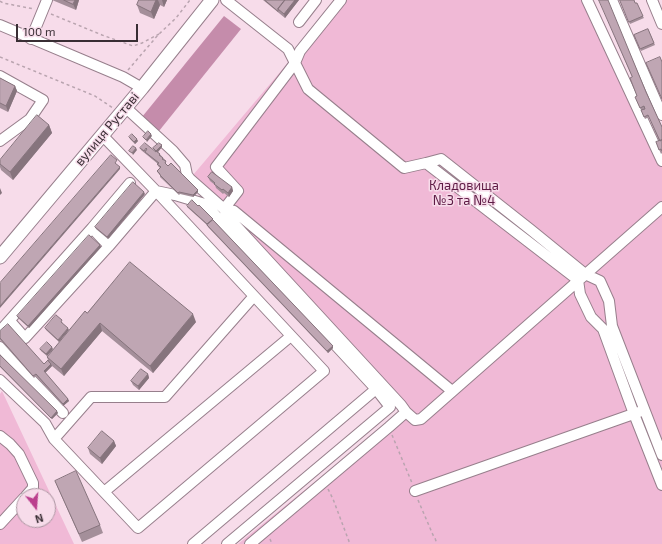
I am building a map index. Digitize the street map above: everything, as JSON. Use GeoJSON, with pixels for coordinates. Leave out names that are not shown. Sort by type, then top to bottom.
{"type":"FeatureCollection","features":[{"type":"Feature","properties":{"kind":"main road","name":"вулиця Руставі"},"geometry":{"type":"LineString","coordinates":[[0,257],[102,135],[119,107],[142,88],[212,0]]}},
{"type":"Feature","properties":{"kind":"street"},"geometry":{"type":"LineString","coordinates":[[31,39],[47,0]]}},
{"type":"Feature","properties":{"kind":"street"},"geometry":{"type":"LineString","coordinates":[[226,0],[288,49],[308,89],[404,168],[426,163],[581,277],[600,281],[608,301],[612,326],[662,455]]}},
{"type":"Feature","properties":{"kind":"street"},"geometry":{"type":"LineString","coordinates":[[299,22],[316,0]]}},
{"type":"Feature","properties":{"kind":"street"},"geometry":{"type":"LineString","coordinates":[[224,209],[238,191],[216,167],[295,63],[300,51],[341,0]]}},
{"type":"Feature","properties":{"kind":"street"},"geometry":{"type":"LineString","coordinates":[[588,0],[662,161]]}},
{"type":"Feature","properties":{"kind":"street"},"geometry":{"type":"LineString","coordinates":[[612,0],[662,115]]}},
{"type":"Feature","properties":{"kind":"street"},"geometry":{"type":"LineString","coordinates":[[652,0],[662,24]]}},
{"type":"Feature","properties":{"kind":"street"},"geometry":{"type":"LineString","coordinates":[[0,25],[123,77],[142,88]]}},
{"type":"Feature","properties":{"kind":"street"},"geometry":{"type":"LineString","coordinates":[[0,76],[42,100],[30,119],[0,141]]}},
{"type":"Feature","properties":{"kind":"street"},"geometry":{"type":"LineString","coordinates":[[119,107],[173,151],[185,165],[186,175],[224,209],[228,217],[415,420],[421,419],[662,207]]}},
{"type":"Feature","properties":{"kind":"street"},"geometry":{"type":"LineString","coordinates":[[0,380],[45,423],[54,439],[138,528],[324,371],[102,135]]}},
{"type":"Feature","properties":{"kind":"street"},"geometry":{"type":"LineString","coordinates":[[0,331],[130,184]]}},
{"type":"Feature","properties":{"kind":"street"},"geometry":{"type":"LineString","coordinates":[[10,321],[25,338],[109,246],[156,191]]}},
{"type":"Feature","properties":{"kind":"street"},"geometry":{"type":"LineString","coordinates":[[156,191],[205,204],[376,389],[390,407],[227,544]]}},
{"type":"Feature","properties":{"kind":"street"},"geometry":{"type":"LineString","coordinates":[[224,209],[234,211],[452,391]]}},
{"type":"Feature","properties":{"kind":"street"},"geometry":{"type":"LineString","coordinates":[[92,228],[109,246]]}},
{"type":"Feature","properties":{"kind":"street"},"geometry":{"type":"LineString","coordinates":[[581,277],[580,294],[591,317],[603,329],[662,485]]}},
{"type":"Feature","properties":{"kind":"street"},"geometry":{"type":"LineString","coordinates":[[54,439],[91,397],[165,397],[254,296]]}},
{"type":"Feature","properties":{"kind":"street"},"geometry":{"type":"LineString","coordinates":[[104,492],[291,336]]}},
{"type":"Feature","properties":{"kind":"street"},"geometry":{"type":"LineString","coordinates":[[0,347],[63,413]]}},
{"type":"Feature","properties":{"kind":"street"},"geometry":{"type":"LineString","coordinates":[[193,544],[376,389]]}},
{"type":"Feature","properties":{"kind":"street"},"geometry":{"type":"LineString","coordinates":[[415,491],[645,410]]}},
{"type":"Feature","properties":{"kind":"street"},"geometry":{"type":"LineString","coordinates":[[250,544],[406,412]]}},
{"type":"Feature","properties":{"kind":"street"},"geometry":{"type":"LineString","coordinates":[[0,436],[19,454],[33,483],[33,488]]}},
{"type":"Feature","properties":{"kind":"street"},"geometry":{"type":"LineString","coordinates":[[0,524],[16,507]]}},
{"type":"Feature","properties":{"kind":"path"},"geometry":{"type":"LineString","coordinates":[[128,70],[159,34],[176,18],[190,0]]}},
{"type":"Feature","properties":{"kind":"path"},"geometry":{"type":"LineString","coordinates":[[0,1],[2,3],[43,11],[133,46],[159,34]]}},
{"type":"Feature","properties":{"kind":"path"},"geometry":{"type":"LineString","coordinates":[[0,57],[96,96],[119,107]]}},
{"type":"Feature","properties":{"kind":"path"},"geometry":{"type":"LineString","coordinates":[[324,482],[333,499],[350,544]]}},
{"type":"Feature","properties":{"kind":"green space","name":"Кладовища №3 та №4"},"geometry":{"type":"Polygon","coordinates":[[[341,0],[587,0],[662,161],[662,544],[238,544],[401,411],[199,191],[188,181],[341,0]]]}},
{"type":"Feature","properties":{"kind":"green space"},"geometry":{"type":"Polygon","coordinates":[[[2,391],[48,488],[16,488],[16,528],[56,528],[56,506],[74,544],[0,544],[0,394],[2,391]]]}},
{"type":"Feature","properties":{"kind":"shaded area"},"geometry":{"type":"Polygon","coordinates":[[[224,16],[241,29],[159,131],[142,117],[224,16]]]}},
{"type":"Feature","properties":{"kind":"building"},"geometry":{"type":"Polygon","coordinates":[[[64,0],[75,0],[73,4],[64,0]]]}},
{"type":"Feature","properties":{"kind":"building"},"geometry":{"type":"Polygon","coordinates":[[[139,0],[156,0],[151,12],[137,5],[139,0]]]}},
{"type":"Feature","properties":{"kind":"building"},"geometry":{"type":"Polygon","coordinates":[[[265,0],[285,0],[278,11],[265,0]]]}},
{"type":"Feature","properties":{"kind":"building"},"geometry":{"type":"Polygon","coordinates":[[[285,0],[295,0],[284,14],[278,9],[285,0]]]}},
{"type":"Feature","properties":{"kind":"building"},"geometry":{"type":"Polygon","coordinates":[[[599,0],[608,0],[662,127],[662,140],[660,141],[648,115],[644,117],[641,110],[645,109],[644,106],[640,108],[635,97],[637,96],[630,78],[632,77],[599,0]]]}},
{"type":"Feature","properties":{"kind":"building"},"geometry":{"type":"Polygon","coordinates":[[[620,0],[634,0],[643,16],[629,22],[620,0]]]}},
{"type":"Feature","properties":{"kind":"building"},"geometry":{"type":"Polygon","coordinates":[[[648,29],[654,43],[640,49],[634,35],[648,29]]]}},
{"type":"Feature","properties":{"kind":"building"},"geometry":{"type":"Polygon","coordinates":[[[660,57],[662,62],[662,99],[646,63],[660,57]]]}},
{"type":"Feature","properties":{"kind":"building"},"geometry":{"type":"Polygon","coordinates":[[[0,78],[15,86],[6,106],[0,103],[0,78]]]}},
{"type":"Feature","properties":{"kind":"building"},"geometry":{"type":"Polygon","coordinates":[[[37,115],[49,125],[10,172],[0,164],[0,160],[37,115]]]}},
{"type":"Feature","properties":{"kind":"building"},"geometry":{"type":"Polygon","coordinates":[[[148,131],[151,134],[146,140],[143,137],[148,131]]]}},
{"type":"Feature","properties":{"kind":"building"},"geometry":{"type":"Polygon","coordinates":[[[132,134],[137,139],[134,142],[129,137],[132,134]]]}},
{"type":"Feature","properties":{"kind":"building"},"geometry":{"type":"Polygon","coordinates":[[[662,140],[662,151],[661,149],[659,150],[656,142],[662,140]]]}},
{"type":"Feature","properties":{"kind":"building"},"geometry":{"type":"Polygon","coordinates":[[[145,143],[160,154],[159,155],[166,161],[165,163],[168,166],[171,163],[198,190],[193,195],[178,193],[157,171],[161,167],[157,164],[159,163],[145,152],[147,149],[146,148],[144,151],[140,148],[145,143]]]}},
{"type":"Feature","properties":{"kind":"building"},"geometry":{"type":"Polygon","coordinates":[[[159,143],[162,145],[156,151],[153,148],[159,143]]]}},
{"type":"Feature","properties":{"kind":"building"},"geometry":{"type":"Polygon","coordinates":[[[133,146],[136,148],[132,153],[129,151],[133,146]]]}},
{"type":"Feature","properties":{"kind":"building"},"geometry":{"type":"Polygon","coordinates":[[[111,155],[117,160],[115,163],[120,167],[0,306],[0,283],[111,155]]]}},
{"type":"Feature","properties":{"kind":"building"},"geometry":{"type":"Polygon","coordinates":[[[212,172],[232,187],[228,193],[214,184],[215,183],[208,177],[212,172]]]}},
{"type":"Feature","properties":{"kind":"building"},"geometry":{"type":"Polygon","coordinates":[[[133,182],[144,192],[107,237],[95,227],[133,182]]]}},
{"type":"Feature","properties":{"kind":"building"},"geometry":{"type":"Polygon","coordinates":[[[192,200],[213,219],[207,224],[187,206],[192,200]]]}},
{"type":"Feature","properties":{"kind":"building"},"geometry":{"type":"Polygon","coordinates":[[[213,220],[333,346],[327,351],[207,225],[213,220]]]}},
{"type":"Feature","properties":{"kind":"building"},"geometry":{"type":"Polygon","coordinates":[[[89,235],[100,245],[28,326],[17,316],[89,235]]]}},
{"type":"Feature","properties":{"kind":"building"},"geometry":{"type":"Polygon","coordinates":[[[130,262],[193,314],[150,366],[100,323],[61,369],[47,357],[85,311],[87,313],[130,262]]]}},
{"type":"Feature","properties":{"kind":"building"},"geometry":{"type":"Polygon","coordinates":[[[56,315],[68,328],[58,340],[45,328],[56,315]]]}},
{"type":"Feature","properties":{"kind":"building"},"geometry":{"type":"Polygon","coordinates":[[[8,324],[44,364],[48,360],[51,364],[44,371],[68,399],[63,404],[36,374],[33,376],[0,338],[0,331],[8,324]]]}},
{"type":"Feature","properties":{"kind":"building"},"geometry":{"type":"Polygon","coordinates":[[[47,342],[52,347],[46,354],[40,349],[47,342]]]}},
{"type":"Feature","properties":{"kind":"building"},"geometry":{"type":"Polygon","coordinates":[[[0,355],[57,411],[51,418],[0,366],[0,355]]]}},
{"type":"Feature","properties":{"kind":"building"},"geometry":{"type":"Polygon","coordinates":[[[141,369],[148,374],[138,386],[131,381],[141,369]]]}},
{"type":"Feature","properties":{"kind":"building"},"geometry":{"type":"Polygon","coordinates":[[[102,431],[114,441],[100,458],[88,448],[102,431]]]}},
{"type":"Feature","properties":{"kind":"building"},"geometry":{"type":"Polygon","coordinates":[[[76,471],[100,525],[79,534],[55,481],[76,471]]]}}]}
